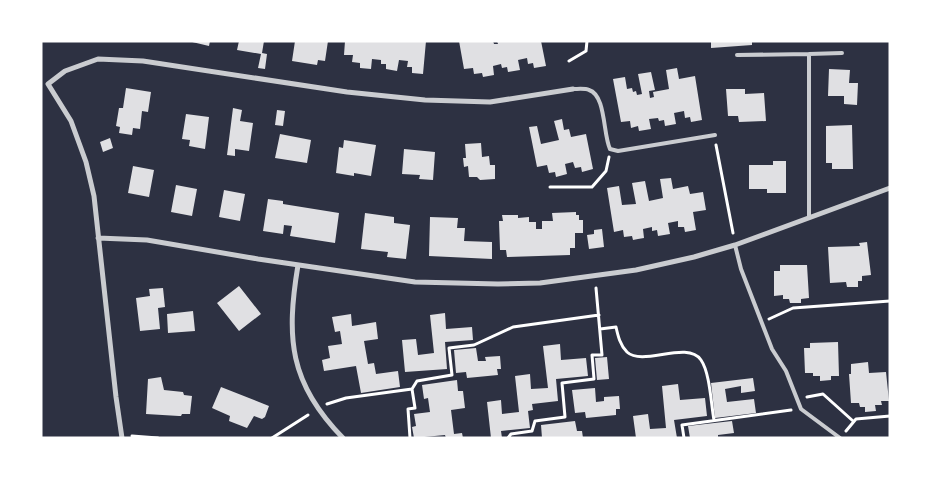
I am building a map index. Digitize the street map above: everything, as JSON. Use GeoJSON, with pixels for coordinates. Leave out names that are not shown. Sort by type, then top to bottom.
{"type":"FeatureCollection","features":[{"type":"Feature","properties":{"kind":"street"},"geometry":{"type":"LineString","coordinates":[[122,438],[94,196],[86,162],[71,121],[48,84],[65,71],[98,59],[142,61],[346,92],[425,100],[490,102],[573,89]]}},
{"type":"Feature","properties":{"kind":"street"},"geometry":{"type":"LineString","coordinates":[[98,238],[147,240],[416,282],[490,284],[540,282],[586,278],[636,270],[694,257],[735,245],[890,188]]}},
{"type":"Feature","properties":{"kind":"street"},"geometry":{"type":"LineString","coordinates":[[298,265],[291,321],[296,361],[311,399],[328,423],[343,438]]}},
{"type":"Feature","properties":{"kind":"lane"},"geometry":{"type":"LineString","coordinates":[[737,55],[842,53]]}},
{"type":"Feature","properties":{"kind":"lane"},"geometry":{"type":"LineString","coordinates":[[808,54],[809,217]]}},
{"type":"Feature","properties":{"kind":"lane"},"geometry":{"type":"LineString","coordinates":[[573,89],[590,90],[597,95],[602,107],[610,149],[618,151],[714,136]]}},
{"type":"Feature","properties":{"kind":"lane"},"geometry":{"type":"LineString","coordinates":[[735,245],[741,269],[761,322],[772,349],[786,371],[801,409],[841,438]]}},
{"type":"Feature","properties":{"kind":"path"},"geometry":{"type":"LineString","coordinates":[[569,61],[586,52],[587,41]]}},
{"type":"Feature","properties":{"kind":"path"},"geometry":{"type":"LineString","coordinates":[[714,136],[733,233]]}},
{"type":"Feature","properties":{"kind":"path"},"geometry":{"type":"LineString","coordinates":[[550,188],[592,187],[606,170],[610,149]]}},
{"type":"Feature","properties":{"kind":"path"},"geometry":{"type":"LineString","coordinates":[[533,438],[532,431],[535,421],[566,417],[562,383],[594,379],[592,355],[602,355],[596,288]]}},
{"type":"Feature","properties":{"kind":"path"},"geometry":{"type":"LineString","coordinates":[[761,322],[793,308],[890,301]]}},
{"type":"Feature","properties":{"kind":"path"},"geometry":{"type":"LineString","coordinates":[[410,438],[408,408],[415,408],[412,389],[416,381],[452,375],[449,348],[474,345],[514,327],[599,316]]}},
{"type":"Feature","properties":{"kind":"path"},"geometry":{"type":"LineString","coordinates":[[600,329],[616,327],[619,340],[627,353],[640,357],[689,352],[700,358],[705,368],[714,420]]}},
{"type":"Feature","properties":{"kind":"path"},"geometry":{"type":"LineString","coordinates":[[326,404],[346,398],[412,389]]}},
{"type":"Feature","properties":{"kind":"path"},"geometry":{"type":"LineString","coordinates":[[796,399],[823,394],[853,422]]}},
{"type":"Feature","properties":{"kind":"path"},"geometry":{"type":"LineString","coordinates":[[684,438],[682,424],[801,409]]}},
{"type":"Feature","properties":{"kind":"path"},"geometry":{"type":"LineString","coordinates":[[272,438],[308,415]]}},
{"type":"Feature","properties":{"kind":"path"},"geometry":{"type":"LineString","coordinates":[[841,438],[856,419],[890,416]]}},
{"type":"Feature","properties":{"kind":"path"},"geometry":{"type":"LineString","coordinates":[[508,438],[511,434],[532,431]]}},
{"type":"Feature","properties":{"kind":"path"},"geometry":{"type":"LineString","coordinates":[[131,436],[158,438]]}},
{"type":"Feature","properties":{"kind":"building"},"geometry":{"type":"Polygon","coordinates":[[[188,41],[210,41],[209,46],[188,41]]]}},
{"type":"Feature","properties":{"kind":"building"},"geometry":{"type":"Polygon","coordinates":[[[239,41],[264,41],[262,53],[267,54],[265,69],[258,68],[261,54],[237,50],[239,41]]]}},
{"type":"Feature","properties":{"kind":"building"},"geometry":{"type":"Polygon","coordinates":[[[295,41],[328,41],[325,61],[318,60],[317,65],[292,61],[295,41]]]}},
{"type":"Feature","properties":{"kind":"building"},"geometry":{"type":"Polygon","coordinates":[[[345,41],[426,41],[423,74],[412,73],[412,67],[407,67],[408,61],[399,60],[397,71],[386,69],[386,64],[381,64],[381,60],[372,59],[371,69],[360,68],[360,63],[352,62],[353,55],[344,55],[345,41]]]}},
{"type":"Feature","properties":{"kind":"building"},"geometry":{"type":"Polygon","coordinates":[[[459,41],[493,41],[494,44],[498,44],[497,41],[541,41],[546,66],[534,68],[533,63],[528,64],[527,58],[518,60],[520,70],[508,72],[507,67],[502,68],[501,64],[493,66],[494,75],[483,77],[482,73],[474,74],[473,68],[464,69],[459,41]]]}},
{"type":"Feature","properties":{"kind":"building"},"geometry":{"type":"Polygon","coordinates":[[[711,41],[752,41],[752,45],[711,48],[711,41]]]}},
{"type":"Feature","properties":{"kind":"building"},"geometry":{"type":"Polygon","coordinates":[[[677,68],[679,79],[695,76],[702,120],[691,122],[690,117],[685,118],[684,111],[674,113],[676,124],[665,126],[664,120],[659,121],[658,118],[649,119],[651,129],[639,131],[638,126],[631,128],[630,121],[621,122],[613,79],[625,77],[627,89],[632,88],[633,92],[636,91],[637,95],[642,94],[638,74],[651,72],[655,90],[649,91],[650,98],[654,97],[653,92],[669,89],[666,70],[677,68]]]}},
{"type":"Feature","properties":{"kind":"building"},"geometry":{"type":"Polygon","coordinates":[[[829,69],[850,70],[849,83],[858,83],[857,105],[844,104],[844,96],[828,96],[829,69]]]}},
{"type":"Feature","properties":{"kind":"building"},"geometry":{"type":"Polygon","coordinates":[[[126,88],[151,92],[148,112],[142,111],[140,129],[133,128],[132,135],[119,133],[120,127],[116,126],[119,108],[123,108],[126,88]]]}},
{"type":"Feature","properties":{"kind":"building"},"geometry":{"type":"Polygon","coordinates":[[[726,89],[745,89],[745,94],[764,93],[766,121],[739,122],[738,116],[728,116],[726,89]]]}},
{"type":"Feature","properties":{"kind":"building"},"geometry":{"type":"Polygon","coordinates":[[[233,108],[242,110],[240,121],[253,123],[249,151],[235,149],[235,156],[227,155],[233,108]]]}},
{"type":"Feature","properties":{"kind":"building"},"geometry":{"type":"Polygon","coordinates":[[[277,110],[285,111],[283,126],[275,125],[277,110]]]}},
{"type":"Feature","properties":{"kind":"building"},"geometry":{"type":"Polygon","coordinates":[[[186,114],[209,117],[205,149],[189,146],[190,140],[182,139],[186,114]]]}},
{"type":"Feature","properties":{"kind":"building"},"geometry":{"type":"Polygon","coordinates":[[[562,119],[564,130],[569,129],[571,137],[586,134],[593,169],[582,172],[581,167],[575,168],[573,162],[565,164],[567,174],[556,177],[555,172],[549,173],[547,165],[537,167],[529,127],[537,126],[541,144],[559,140],[554,121],[562,119]]]}},
{"type":"Feature","properties":{"kind":"building"},"geometry":{"type":"Polygon","coordinates":[[[852,125],[853,169],[832,169],[832,163],[826,163],[826,126],[852,125]]]}},
{"type":"Feature","properties":{"kind":"building"},"geometry":{"type":"Polygon","coordinates":[[[280,134],[311,140],[307,163],[275,158],[280,134]]]}},
{"type":"Feature","properties":{"kind":"building"},"geometry":{"type":"Polygon","coordinates":[[[110,138],[113,148],[103,152],[100,142],[110,138]]]}},
{"type":"Feature","properties":{"kind":"building"},"geometry":{"type":"Polygon","coordinates":[[[344,140],[376,145],[371,176],[354,173],[354,176],[336,173],[339,147],[343,148],[344,140]]]}},
{"type":"Feature","properties":{"kind":"building"},"geometry":{"type":"Polygon","coordinates":[[[481,143],[482,157],[489,156],[490,165],[495,165],[495,179],[480,180],[477,177],[469,177],[468,166],[464,167],[463,158],[466,158],[465,144],[481,143]]]}},
{"type":"Feature","properties":{"kind":"building"},"geometry":{"type":"Polygon","coordinates":[[[404,149],[435,152],[433,180],[419,179],[420,175],[402,174],[404,149]]]}},
{"type":"Feature","properties":{"kind":"building"},"geometry":{"type":"Polygon","coordinates":[[[773,161],[786,161],[786,193],[767,193],[767,189],[749,189],[749,165],[773,165],[773,161]]]}},
{"type":"Feature","properties":{"kind":"building"},"geometry":{"type":"Polygon","coordinates":[[[133,166],[154,170],[149,197],[128,193],[133,166]]]}},
{"type":"Feature","properties":{"kind":"building"},"geometry":{"type":"Polygon","coordinates":[[[671,178],[673,189],[688,186],[690,194],[703,192],[706,210],[693,212],[696,230],[685,232],[684,227],[678,227],[678,221],[668,223],[670,234],[658,236],[657,230],[652,231],[652,227],[643,229],[644,238],[633,240],[632,236],[624,237],[623,230],[614,232],[607,188],[619,186],[622,205],[636,204],[632,183],[645,181],[649,201],[663,198],[660,179],[671,178]]]}},
{"type":"Feature","properties":{"kind":"building"},"geometry":{"type":"Polygon","coordinates":[[[176,185],[197,189],[192,216],[171,212],[176,185]]]}},
{"type":"Feature","properties":{"kind":"building"},"geometry":{"type":"Polygon","coordinates":[[[224,190],[245,194],[240,221],[219,217],[224,190]]]}},
{"type":"Feature","properties":{"kind":"building"},"geometry":{"type":"Polygon","coordinates":[[[268,199],[283,201],[283,204],[339,213],[335,243],[290,236],[292,226],[284,225],[283,234],[263,231],[268,199]]]}},
{"type":"Feature","properties":{"kind":"building"},"geometry":{"type":"Polygon","coordinates":[[[576,212],[576,215],[579,215],[579,220],[583,220],[583,233],[575,233],[575,248],[570,248],[570,255],[507,257],[506,250],[500,250],[499,221],[503,221],[502,215],[518,215],[518,218],[529,217],[529,222],[536,222],[536,229],[542,229],[542,221],[553,221],[552,213],[576,212]]]}},
{"type":"Feature","properties":{"kind":"building"},"geometry":{"type":"Polygon","coordinates":[[[365,213],[394,217],[394,223],[410,225],[406,259],[387,257],[388,252],[361,249],[365,213]]]}},
{"type":"Feature","properties":{"kind":"building"},"geometry":{"type":"Polygon","coordinates":[[[430,217],[458,218],[457,228],[465,228],[464,241],[492,242],[492,259],[429,256],[430,217]]]}},
{"type":"Feature","properties":{"kind":"building"},"geometry":{"type":"Polygon","coordinates":[[[602,229],[604,247],[589,249],[587,235],[594,234],[594,230],[602,229]]]}},
{"type":"Feature","properties":{"kind":"building"},"geometry":{"type":"Polygon","coordinates":[[[867,242],[871,275],[862,276],[862,281],[858,281],[858,287],[847,287],[846,282],[830,283],[828,247],[860,246],[859,243],[867,242]]]}},
{"type":"Feature","properties":{"kind":"building"},"geometry":{"type":"Polygon","coordinates":[[[780,265],[807,265],[809,298],[801,299],[801,303],[790,303],[789,299],[783,299],[783,295],[774,296],[774,271],[780,271],[780,265]]]}},
{"type":"Feature","properties":{"kind":"building"},"geometry":{"type":"Polygon","coordinates":[[[239,286],[261,314],[239,331],[217,303],[239,286]]]}},
{"type":"Feature","properties":{"kind":"building"},"geometry":{"type":"Polygon","coordinates":[[[163,288],[165,307],[158,308],[160,329],[140,331],[136,298],[150,296],[149,289],[163,288]]]}},
{"type":"Feature","properties":{"kind":"building"},"geometry":{"type":"Polygon","coordinates":[[[193,311],[195,331],[168,333],[167,314],[193,311]]]}},
{"type":"Feature","properties":{"kind":"building"},"geometry":{"type":"Polygon","coordinates":[[[445,313],[446,329],[472,327],[473,340],[445,342],[447,369],[405,372],[402,340],[416,339],[418,355],[434,353],[430,315],[445,313]]]}},
{"type":"Feature","properties":{"kind":"building"},"geometry":{"type":"Polygon","coordinates":[[[351,314],[352,326],[376,322],[378,339],[364,341],[368,364],[374,363],[376,374],[398,371],[400,387],[361,393],[356,366],[324,371],[322,360],[330,358],[328,346],[342,344],[340,331],[335,332],[332,317],[351,314]]]}},
{"type":"Feature","properties":{"kind":"building"},"geometry":{"type":"Polygon","coordinates":[[[838,342],[839,376],[831,376],[831,380],[820,381],[820,376],[813,376],[813,373],[805,373],[804,348],[810,348],[810,343],[838,342]]]}},
{"type":"Feature","properties":{"kind":"building"},"geometry":{"type":"Polygon","coordinates":[[[560,344],[561,360],[586,358],[588,376],[556,379],[558,401],[532,404],[533,410],[528,411],[530,428],[501,431],[502,438],[491,438],[487,402],[501,400],[502,414],[519,412],[515,376],[530,374],[531,389],[548,388],[543,346],[560,344]]]}},
{"type":"Feature","properties":{"kind":"building"},"geometry":{"type":"Polygon","coordinates":[[[476,348],[478,361],[486,361],[485,357],[500,356],[501,369],[497,369],[498,375],[467,378],[466,372],[456,373],[454,350],[476,348]]]}},
{"type":"Feature","properties":{"kind":"building"},"geometry":{"type":"Polygon","coordinates":[[[607,357],[609,379],[597,380],[595,358],[607,357]]]}},
{"type":"Feature","properties":{"kind":"building"},"geometry":{"type":"Polygon","coordinates":[[[868,362],[869,373],[886,372],[889,401],[881,401],[882,405],[875,405],[876,411],[865,412],[865,407],[860,407],[859,403],[851,403],[849,374],[851,374],[851,364],[868,362]]]}},
{"type":"Feature","properties":{"kind":"building"},"geometry":{"type":"Polygon","coordinates":[[[161,377],[164,390],[183,392],[184,395],[192,396],[190,414],[179,416],[146,414],[148,379],[161,377]]]}},
{"type":"Feature","properties":{"kind":"building"},"geometry":{"type":"Polygon","coordinates":[[[753,378],[755,391],[741,393],[741,386],[725,389],[727,402],[754,399],[756,413],[715,418],[711,383],[753,378]]]}},
{"type":"Feature","properties":{"kind":"building"},"geometry":{"type":"Polygon","coordinates":[[[457,380],[458,391],[463,391],[465,408],[451,410],[454,434],[462,433],[463,438],[446,438],[445,435],[414,438],[412,427],[416,426],[414,414],[430,412],[428,398],[424,399],[422,385],[457,380]]]}},
{"type":"Feature","properties":{"kind":"building"},"geometry":{"type":"Polygon","coordinates":[[[678,384],[680,400],[705,398],[707,416],[674,420],[677,438],[636,438],[633,416],[648,414],[650,429],[666,428],[662,386],[678,384]]]}},
{"type":"Feature","properties":{"kind":"building"},"geometry":{"type":"Polygon","coordinates":[[[221,387],[269,406],[265,417],[262,419],[254,416],[247,428],[229,421],[230,416],[212,408],[221,387]]]}},
{"type":"Feature","properties":{"kind":"building"},"geometry":{"type":"Polygon","coordinates":[[[595,388],[596,402],[604,401],[604,397],[619,396],[620,409],[616,409],[616,415],[586,418],[585,412],[575,413],[572,390],[595,388]]]}},
{"type":"Feature","properties":{"kind":"building"},"geometry":{"type":"Polygon","coordinates":[[[575,421],[577,431],[582,431],[583,438],[542,438],[541,425],[575,421]]]}},
{"type":"Feature","properties":{"kind":"building"},"geometry":{"type":"Polygon","coordinates":[[[732,421],[734,433],[718,435],[718,438],[690,438],[688,426],[732,421]]]}}]}
